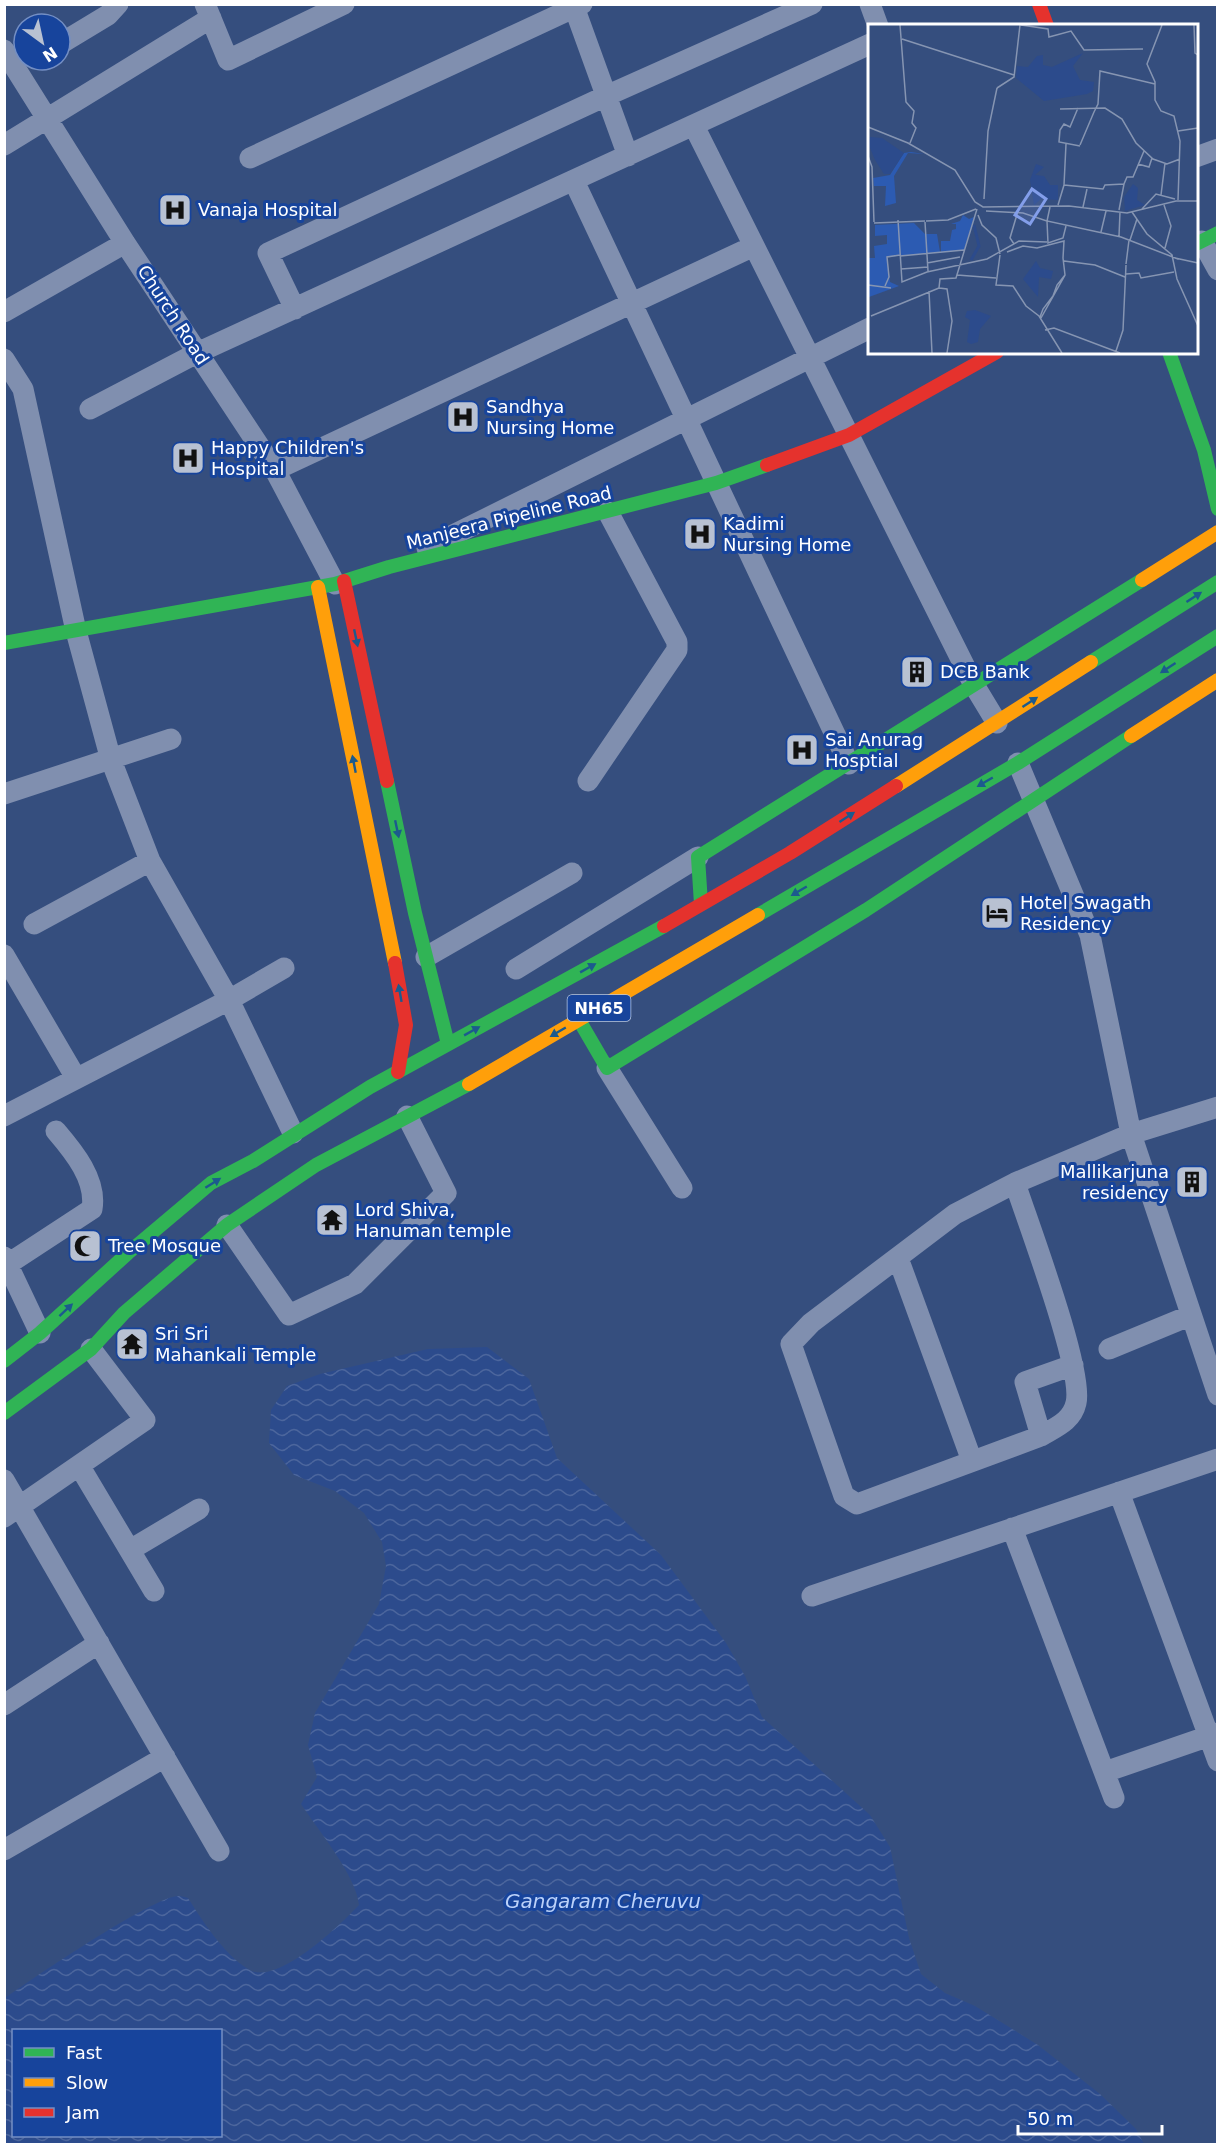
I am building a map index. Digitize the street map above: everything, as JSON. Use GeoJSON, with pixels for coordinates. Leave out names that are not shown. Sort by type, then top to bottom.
{"type":"FeatureCollection","features":[{"type":"Feature","properties":{"kind":"main road"},"geometry":{"type":"LineString","coordinates":[[1039,4],[1046,24]]}},
{"type":"Feature","properties":{"kind":"main road","name":"Manjeera Pipeline Road"},"geometry":{"type":"LineString","coordinates":[[4,643],[332,584],[389,567],[716,483],[849,435],[993,354]]}},
{"type":"Feature","properties":{"kind":"main road"},"geometry":{"type":"LineString","coordinates":[[1170,354],[1204,450],[1218,509]]}},
{"type":"Feature","properties":{"kind":"main road"},"geometry":{"type":"LineString","coordinates":[[1204,450],[1218,472]]}},
{"type":"Feature","properties":{"kind":"main road"},"geometry":{"type":"LineString","coordinates":[[702,904],[698,857],[1218,532]]}},
{"type":"Feature","properties":{"kind":"main road","name":"NH65"},"geometry":{"type":"LineString","coordinates":[[4,1361],[40,1333],[195,1195],[293,1133],[398,1071],[702,904],[814,838],[1218,582]]}},
{"type":"Feature","properties":{"kind":"main road"},"geometry":{"type":"LineString","coordinates":[[332,584],[390,792],[426,957],[448,1044]]}},
{"type":"Feature","properties":{"kind":"main road"},"geometry":{"type":"LineString","coordinates":[[332,584],[361,799],[406,1025],[398,1071]]}},
{"type":"Feature","properties":{"kind":"main road","name":"NH65"},"geometry":{"type":"LineString","coordinates":[[4,1413],[91,1349],[124,1312],[227,1224],[316,1165],[579,1020],[827,864],[1018,763],[1218,636]]}},
{"type":"Feature","properties":{"kind":"main road"},"geometry":{"type":"LineString","coordinates":[[579,1020],[607,1068],[866,910],[1033,798],[1218,680]]}},
{"type":"Feature","properties":{"kind":"main road"},"geometry":{"type":"LineString","coordinates":[[361,799],[390,792]]}},
{"type":"Feature","properties":{"kind":"main road"},"geometry":{"type":"LineString","coordinates":[[814,838],[827,864]]}},
{"type":"Feature","properties":{"kind":"main road"},"geometry":{"type":"LineString","coordinates":[[406,1025],[441,1016]]}},
{"type":"Feature","properties":{"kind":"street"},"geometry":{"type":"LineString","coordinates":[[72,37],[108,15],[118,4]]}},
{"type":"Feature","properties":{"kind":"street"},"geometry":{"type":"LineString","coordinates":[[4,145],[208,11],[228,60],[344,4]]}},
{"type":"Feature","properties":{"kind":"street"},"geometry":{"type":"LineString","coordinates":[[295,309],[268,253],[606,96],[812,4]]}},
{"type":"Feature","properties":{"kind":"street"},"geometry":{"type":"LineString","coordinates":[[870,4],[877,24]]}},
{"type":"Feature","properties":{"kind":"street"},"geometry":{"type":"LineString","coordinates":[[250,158],[576,6],[628,156]]}},
{"type":"Feature","properties":{"kind":"street"},"geometry":{"type":"LineString","coordinates":[[90,410],[197,353],[868,45]]}},
{"type":"Feature","properties":{"kind":"street","name":"Church Road"},"geometry":{"type":"LineString","coordinates":[[28,72],[47,117],[125,243],[275,470],[332,584]]}},
{"type":"Feature","properties":{"kind":"street"},"geometry":{"type":"LineString","coordinates":[[694,126],[974,685],[997,723]]}},
{"type":"Feature","properties":{"kind":"street"},"geometry":{"type":"LineString","coordinates":[[1198,157],[1218,149]]}},
{"type":"Feature","properties":{"kind":"street"},"geometry":{"type":"LineString","coordinates":[[574,181],[849,764]]}},
{"type":"Feature","properties":{"kind":"street"},"geometry":{"type":"LineString","coordinates":[[1206,239],[1218,270]]}},
{"type":"Feature","properties":{"kind":"street"},"geometry":{"type":"LineString","coordinates":[[4,312],[125,243]]}},
{"type":"Feature","properties":{"kind":"street"},"geometry":{"type":"LineString","coordinates":[[275,470],[754,246]]}},
{"type":"Feature","properties":{"kind":"street"},"geometry":{"type":"LineString","coordinates":[[389,567],[868,329]]}},
{"type":"Feature","properties":{"kind":"street"},"geometry":{"type":"LineString","coordinates":[[4,359],[23,389],[76,631],[111,760],[150,861],[229,1000],[293,1133]]}},
{"type":"Feature","properties":{"kind":"street"},"geometry":{"type":"LineString","coordinates":[[588,781],[677,650],[677,642],[608,512]]}},
{"type":"Feature","properties":{"kind":"street"},"geometry":{"type":"LineString","coordinates":[[4,794],[171,740]]}},
{"type":"Feature","properties":{"kind":"street"},"geometry":{"type":"LineString","coordinates":[[1018,763],[1090,935],[1130,1127],[1190,1317],[1218,1395]]}},
{"type":"Feature","properties":{"kind":"street"},"geometry":{"type":"LineString","coordinates":[[516,969],[698,857]]}},
{"type":"Feature","properties":{"kind":"street"},"geometry":{"type":"LineString","coordinates":[[34,924],[150,861]]}},
{"type":"Feature","properties":{"kind":"street"},"geometry":{"type":"LineString","coordinates":[[426,957],[572,873]]}},
{"type":"Feature","properties":{"kind":"street"},"geometry":{"type":"LineString","coordinates":[[4,955],[76,1078]]}},
{"type":"Feature","properties":{"kind":"street"},"geometry":{"type":"LineString","coordinates":[[4,1116],[229,1000],[284,968]]}},
{"type":"Feature","properties":{"kind":"street"},"geometry":{"type":"LineString","coordinates":[[607,1068],[682,1188]]}},
{"type":"Feature","properties":{"kind":"street"},"geometry":{"type":"LineString","coordinates":[[1015,1183],[1073,1365],[1077,1402],[1069,1420],[1041,1436],[857,1504],[844,1496],[791,1344],[811,1323],[955,1215],[1015,1183],[1130,1127],[1218,1107]]}},
{"type":"Feature","properties":{"kind":"street"},"geometry":{"type":"LineString","coordinates":[[227,1224],[289,1315],[355,1284],[446,1193],[407,1116]]}},
{"type":"Feature","properties":{"kind":"street"},"geometry":{"type":"LineString","coordinates":[[40,1333],[6,1260],[92,1209],[93,1198],[83,1168],[56,1131]]}},
{"type":"Feature","properties":{"kind":"street"},"geometry":{"type":"LineString","coordinates":[[898,1258],[972,1461]]}},
{"type":"Feature","properties":{"kind":"street"},"geometry":{"type":"LineString","coordinates":[[1109,1349],[1190,1317]]}},
{"type":"Feature","properties":{"kind":"street"},"geometry":{"type":"LineString","coordinates":[[12,1512],[145,1420],[91,1349]]}},
{"type":"Feature","properties":{"kind":"street"},"geometry":{"type":"LineString","coordinates":[[1041,1436],[1025,1382],[1073,1365]]}},
{"type":"Feature","properties":{"kind":"street"},"geometry":{"type":"LineString","coordinates":[[812,1596],[1218,1459]]}},
{"type":"Feature","properties":{"kind":"street"},"geometry":{"type":"LineString","coordinates":[[80,1467],[154,1591]]}},
{"type":"Feature","properties":{"kind":"street"},"geometry":{"type":"LineString","coordinates":[[4,1480],[12,1512],[99,1643],[219,1851]]}},
{"type":"Feature","properties":{"kind":"street"},"geometry":{"type":"LineString","coordinates":[[1119,1492],[1213,1735],[1218,1761]]}},
{"type":"Feature","properties":{"kind":"street"},"geometry":{"type":"LineString","coordinates":[[130,1550],[199,1509]]}},
{"type":"Feature","properties":{"kind":"street"},"geometry":{"type":"LineString","coordinates":[[1012,1528],[1114,1798]]}},
{"type":"Feature","properties":{"kind":"street"},"geometry":{"type":"LineString","coordinates":[[4,1705],[99,1643]]}},
{"type":"Feature","properties":{"kind":"street"},"geometry":{"type":"LineString","coordinates":[[1105,1772],[1213,1735]]}},
{"type":"Feature","properties":{"kind":"street"},"geometry":{"type":"LineString","coordinates":[[4,1850],[165,1757]]}},
{"type":"Feature","properties":{"kind":"water","name":"Gangaram Cheruvu"},"geometry":{"type":"Polygon","coordinates":[[[487,1347],[529,1379],[557,1458],[661,1555],[726,1643],[745,1676],[762,1717],[870,1815],[890,1847],[909,1938],[921,1974],[945,1993],[975,2006],[1038,2045],[1100,2094],[1136,2129],[1144,2144],[5,2144],[5,1998],[40,1974],[121,1923],[166,1899],[179,1896],[188,1898],[207,1927],[239,1963],[248,1969],[260,1972],[275,1970],[291,1962],[323,1939],[359,1905],[344,1867],[301,1804],[317,1777],[308,1745],[315,1713],[379,1604],[386,1566],[382,1542],[364,1513],[335,1491],[294,1475],[269,1443],[271,1410],[287,1386],[320,1374],[428,1349],[487,1347]]]}},
{"type":"Feature","properties":{"kind":"traffic: fast"},"geometry":{"type":"LineString","coordinates":[[1198,243],[1218,233]]}},
{"type":"Feature","properties":{"kind":"traffic: fast"},"geometry":{"type":"LineString","coordinates":[[1170,354],[1204,450],[1218,509]]}},
{"type":"Feature","properties":{"kind":"traffic: fast"},"geometry":{"type":"LineString","coordinates":[[4,643],[335,584],[389,567],[716,483],[767,465]]}},
{"type":"Feature","properties":{"kind":"traffic: fast"},"geometry":{"type":"LineString","coordinates":[[701,904],[698,857],[1142,580]]}},
{"type":"Feature","properties":{"kind":"traffic: fast"},"geometry":{"type":"LineString","coordinates":[[1091,662],[1218,582]]}},
{"type":"Feature","properties":{"kind":"traffic: fast"},"geometry":{"type":"LineString","coordinates":[[758,915],[1018,763],[1218,636]]}},
{"type":"Feature","properties":{"kind":"traffic: fast"},"geometry":{"type":"LineString","coordinates":[[579,1020],[607,1068],[866,910],[1131,736]]}},
{"type":"Feature","properties":{"kind":"traffic: fast"},"geometry":{"type":"LineString","coordinates":[[387,781],[415,913],[448,1044]]}},
{"type":"Feature","properties":{"kind":"traffic: fast"},"geometry":{"type":"LineString","coordinates":[[4,1361],[40,1333],[128,1253],[211,1183],[253,1161],[370,1087],[664,926]]}},
{"type":"Feature","properties":{"kind":"traffic: fast"},"geometry":{"type":"LineString","coordinates":[[4,1413],[91,1349],[124,1313],[227,1225],[316,1165],[469,1084]]}},
{"type":"Feature","properties":{"kind":"traffic: slow"},"geometry":{"type":"LineString","coordinates":[[1142,580],[1218,532]]}},
{"type":"Feature","properties":{"kind":"traffic: slow"},"geometry":{"type":"LineString","coordinates":[[318,587],[395,963]]}},
{"type":"Feature","properties":{"kind":"traffic: slow"},"geometry":{"type":"LineString","coordinates":[[896,786],[1091,662]]}},
{"type":"Feature","properties":{"kind":"traffic: slow"},"geometry":{"type":"LineString","coordinates":[[1131,736],[1218,680]]}},
{"type":"Feature","properties":{"kind":"traffic: slow"},"geometry":{"type":"LineString","coordinates":[[469,1084],[758,915]]}},
{"type":"Feature","properties":{"kind":"traffic: jam"},"geometry":{"type":"LineString","coordinates":[[1039,4],[1046,24]]}},
{"type":"Feature","properties":{"kind":"traffic: jam"},"geometry":{"type":"LineString","coordinates":[[767,465],[849,435],[993,354]]}},
{"type":"Feature","properties":{"kind":"traffic: jam"},"geometry":{"type":"LineString","coordinates":[[344,581],[387,781]]}},
{"type":"Feature","properties":{"kind":"traffic: jam"},"geometry":{"type":"LineString","coordinates":[[664,926],[790,853],[896,786]]}},
{"type":"Feature","properties":{"kind":"traffic: jam"},"geometry":{"type":"LineString","coordinates":[[395,963],[406,1025],[398,1072]]}},
{"type":"Feature","properties":{"kind":"place","name":"Vanaja Hospital"},"geometry":{"type":"Point","coordinates":[175,210]}},
{"type":"Feature","properties":{"kind":"place","name":"Sandhya Nursing Home"},"geometry":{"type":"Point","coordinates":[463,417]}},
{"type":"Feature","properties":{"kind":"place","name":"Happy Children's Hospital"},"geometry":{"type":"Point","coordinates":[188,458]}},
{"type":"Feature","properties":{"kind":"place","name":"Kadimi Nursing Home"},"geometry":{"type":"Point","coordinates":[700,534]}},
{"type":"Feature","properties":{"kind":"place","name":"DCB Bank"},"geometry":{"type":"Point","coordinates":[917,672]}},
{"type":"Feature","properties":{"kind":"place","name":"Sai Anurag Hosptial"},"geometry":{"type":"Point","coordinates":[802,750]}},
{"type":"Feature","properties":{"kind":"place","name":"Hotel Swagath Residency"},"geometry":{"type":"Point","coordinates":[997,913]}},
{"type":"Feature","properties":{"kind":"place","name":"Mallikarjuna residency"},"geometry":{"type":"Point","coordinates":[1192,1182]}},
{"type":"Feature","properties":{"kind":"place","name":"Lord Shiva, Hanuman temple"},"geometry":{"type":"Point","coordinates":[332,1220]}},
{"type":"Feature","properties":{"kind":"place","name":"Tree Mosque"},"geometry":{"type":"Point","coordinates":[85,1246]}},
{"type":"Feature","properties":{"kind":"place","name":"Sri Sri Mahankali Temple"},"geometry":{"type":"Point","coordinates":[132,1344]}}]}
